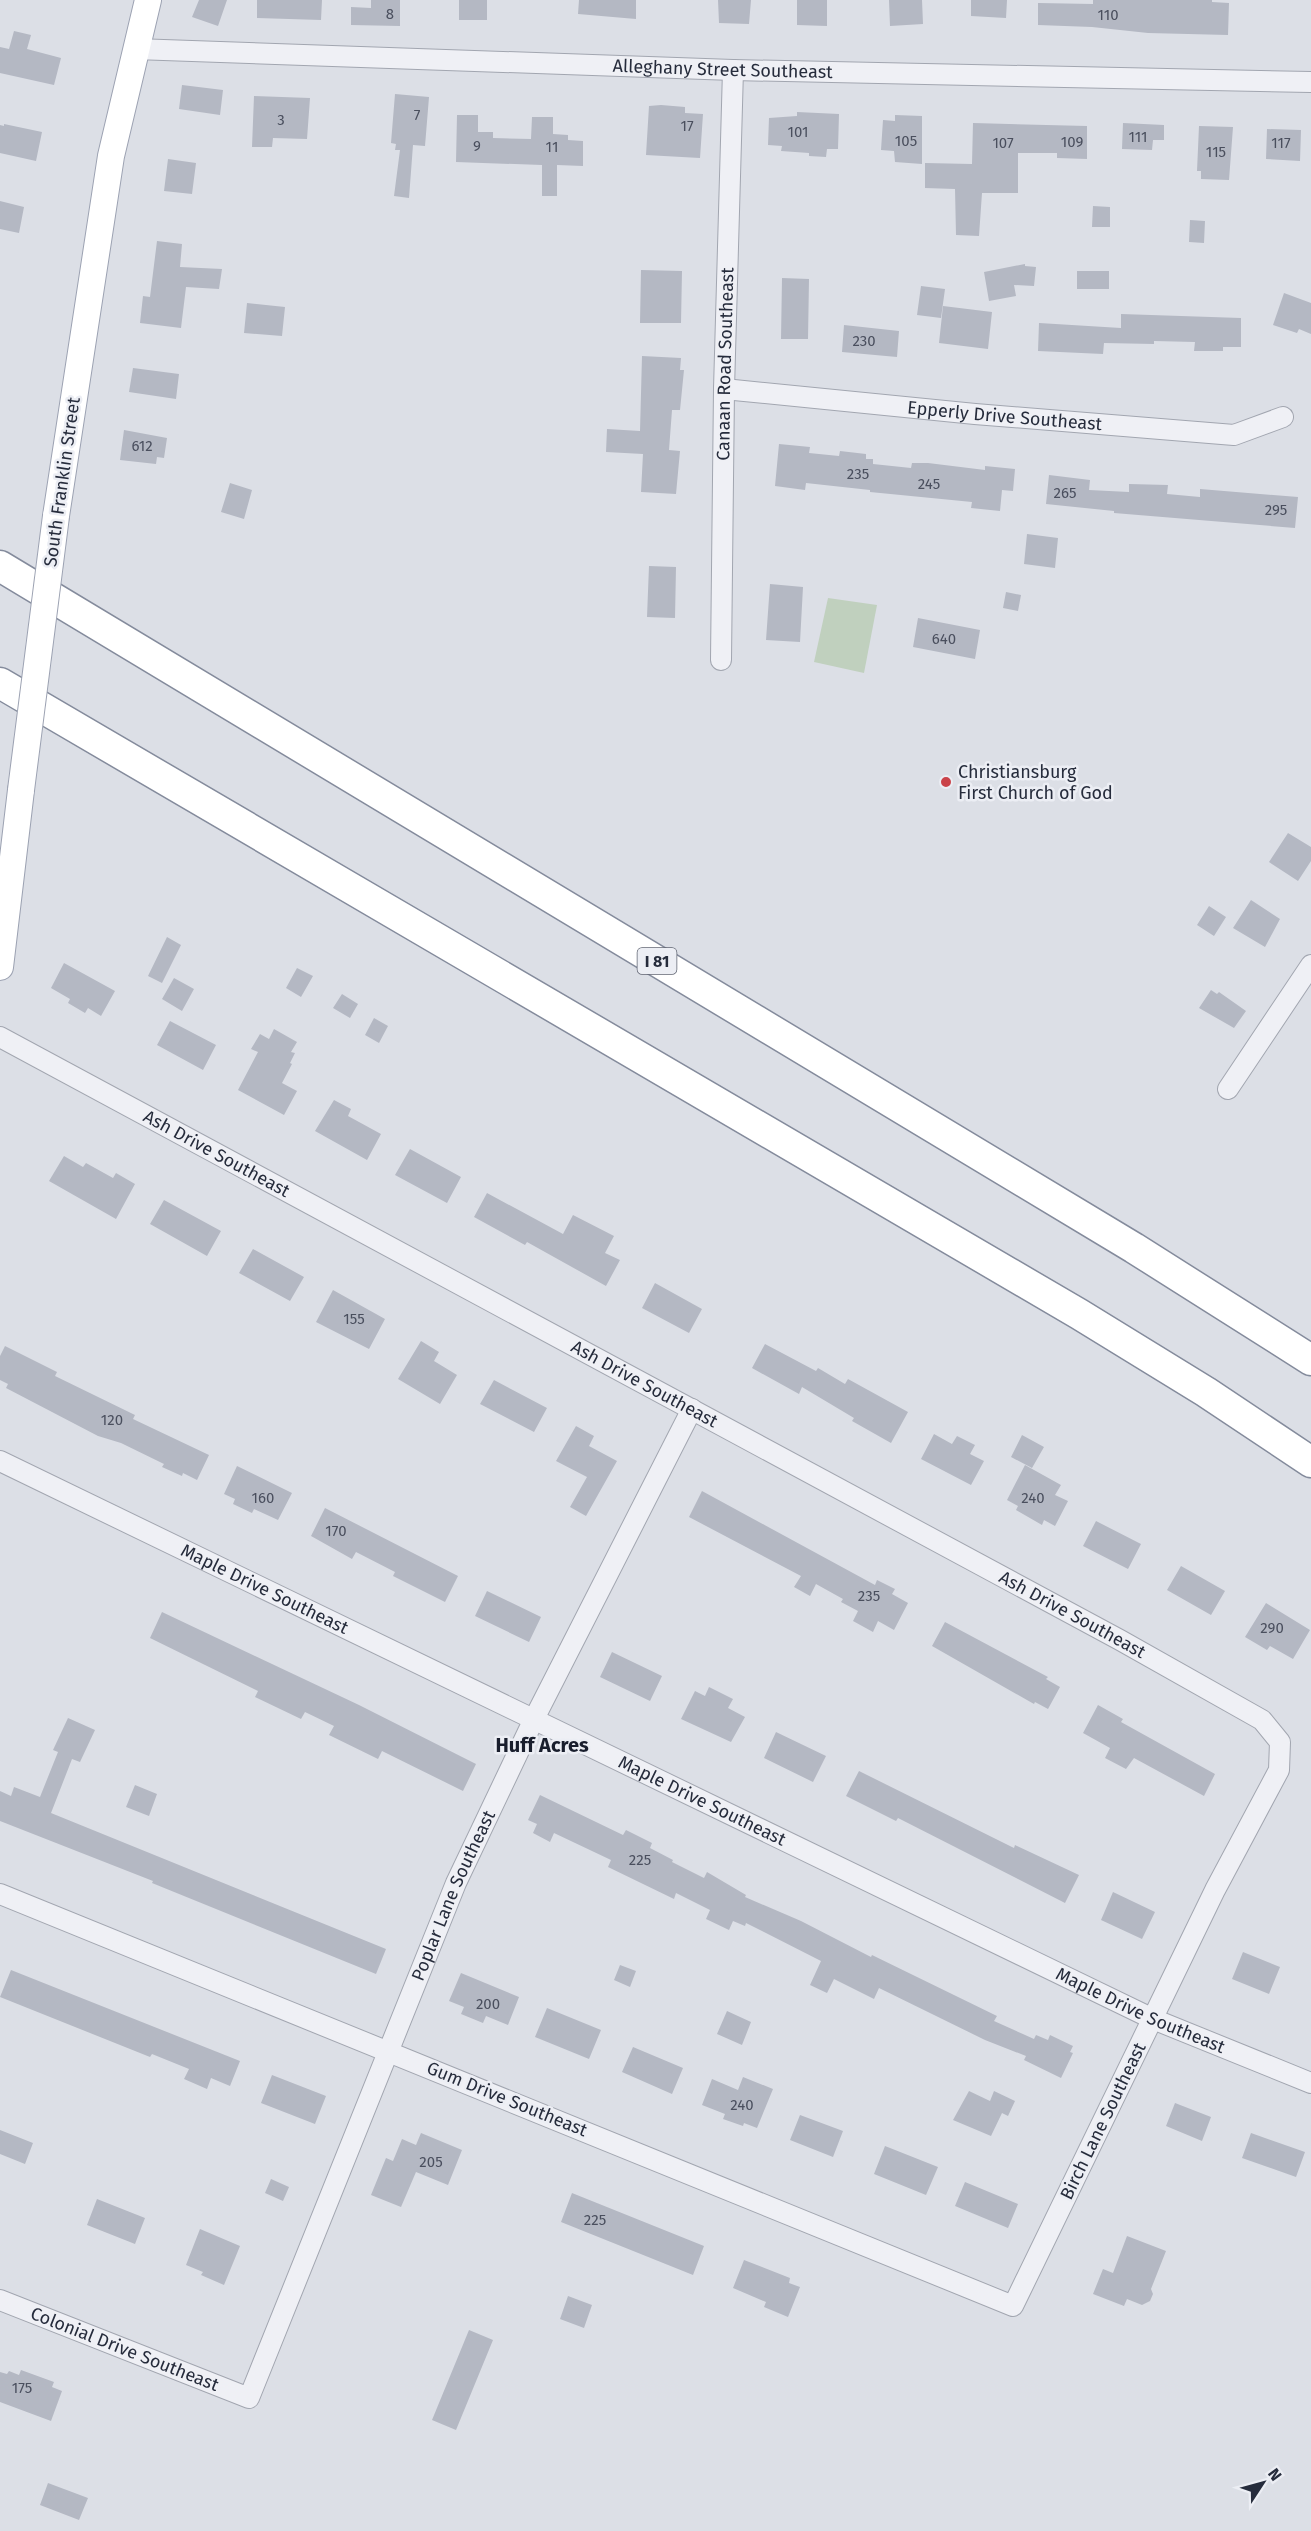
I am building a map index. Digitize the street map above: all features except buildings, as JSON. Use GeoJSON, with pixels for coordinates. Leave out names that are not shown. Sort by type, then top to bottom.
{"type":"FeatureCollection","features":[{"type":"Feature","properties":{"kind":"highway","name":"I 81"},"geometry":{"type":"LineString","coordinates":[[0,566],[1134,1248],[1311,1360]]}},
{"type":"Feature","properties":{"kind":"highway"},"geometry":{"type":"LineString","coordinates":[[0,683],[1079,1314],[1206,1392],[1311,1462]]}},
{"type":"Feature","properties":{"kind":"main road","name":"South Franklin Street"},"geometry":{"type":"LineString","coordinates":[[0,967],[5,880],[21,790],[56,516],[111,156],[148,0]]}},
{"type":"Feature","properties":{"kind":"street","name":"Alleghany Street Southeast"},"geometry":{"type":"LineString","coordinates":[[135,49],[734,70],[1311,82]]}},
{"type":"Feature","properties":{"kind":"street","name":"Canaan Road Southeast"},"geometry":{"type":"LineString","coordinates":[[721,660],[724,389],[734,70]]}},
{"type":"Feature","properties":{"kind":"street","name":"Epperly Drive Southeast"},"geometry":{"type":"LineString","coordinates":[[724,389],[975,414],[1234,435],[1283,417]]}},
{"type":"Feature","properties":{"kind":"street"},"geometry":{"type":"LineString","coordinates":[[1228,1089],[1311,965]]}},
{"type":"Feature","properties":{"kind":"street","name":"Ash Drive Southeast"},"geometry":{"type":"LineString","coordinates":[[0,1037],[692,1409],[1262,1720],[1280,1742]]}},
{"type":"Feature","properties":{"kind":"street","name":"Poplar Lane Southeast"},"geometry":{"type":"LineString","coordinates":[[249,2398],[456,1883],[534,1719],[692,1409]]}},
{"type":"Feature","properties":{"kind":"street","name":"Maple Drive Southeast"},"geometry":{"type":"LineString","coordinates":[[0,1461],[1153,2019],[1311,2084]]}},
{"type":"Feature","properties":{"kind":"street","name":"Birch Lane Southeast"},"geometry":{"type":"LineString","coordinates":[[1013,2306],[1215,1890],[1280,1770],[1280,1742]]}},
{"type":"Feature","properties":{"kind":"street","name":"Gum Drive Southeast"},"geometry":{"type":"LineString","coordinates":[[0,1894],[389,2050],[1013,2306]]}},
{"type":"Feature","properties":{"kind":"street","name":"Colonial Drive Southeast"},"geometry":{"type":"LineString","coordinates":[[0,2300],[249,2398]]}},
{"type":"Feature","properties":{"kind":"green space"},"geometry":{"type":"Polygon","coordinates":[[[828,598],[877,605],[864,673],[814,662],[828,598]]]}},
{"type":"Feature","properties":{"kind":"place","name":"Christiansburg First Church of God"},"geometry":{"type":"Point","coordinates":[946,782]}},
{"type":"Feature","properties":{"kind":"district","name":"Huff Acres"},"geometry":{"type":"Point","coordinates":[542,1745]}}]}
